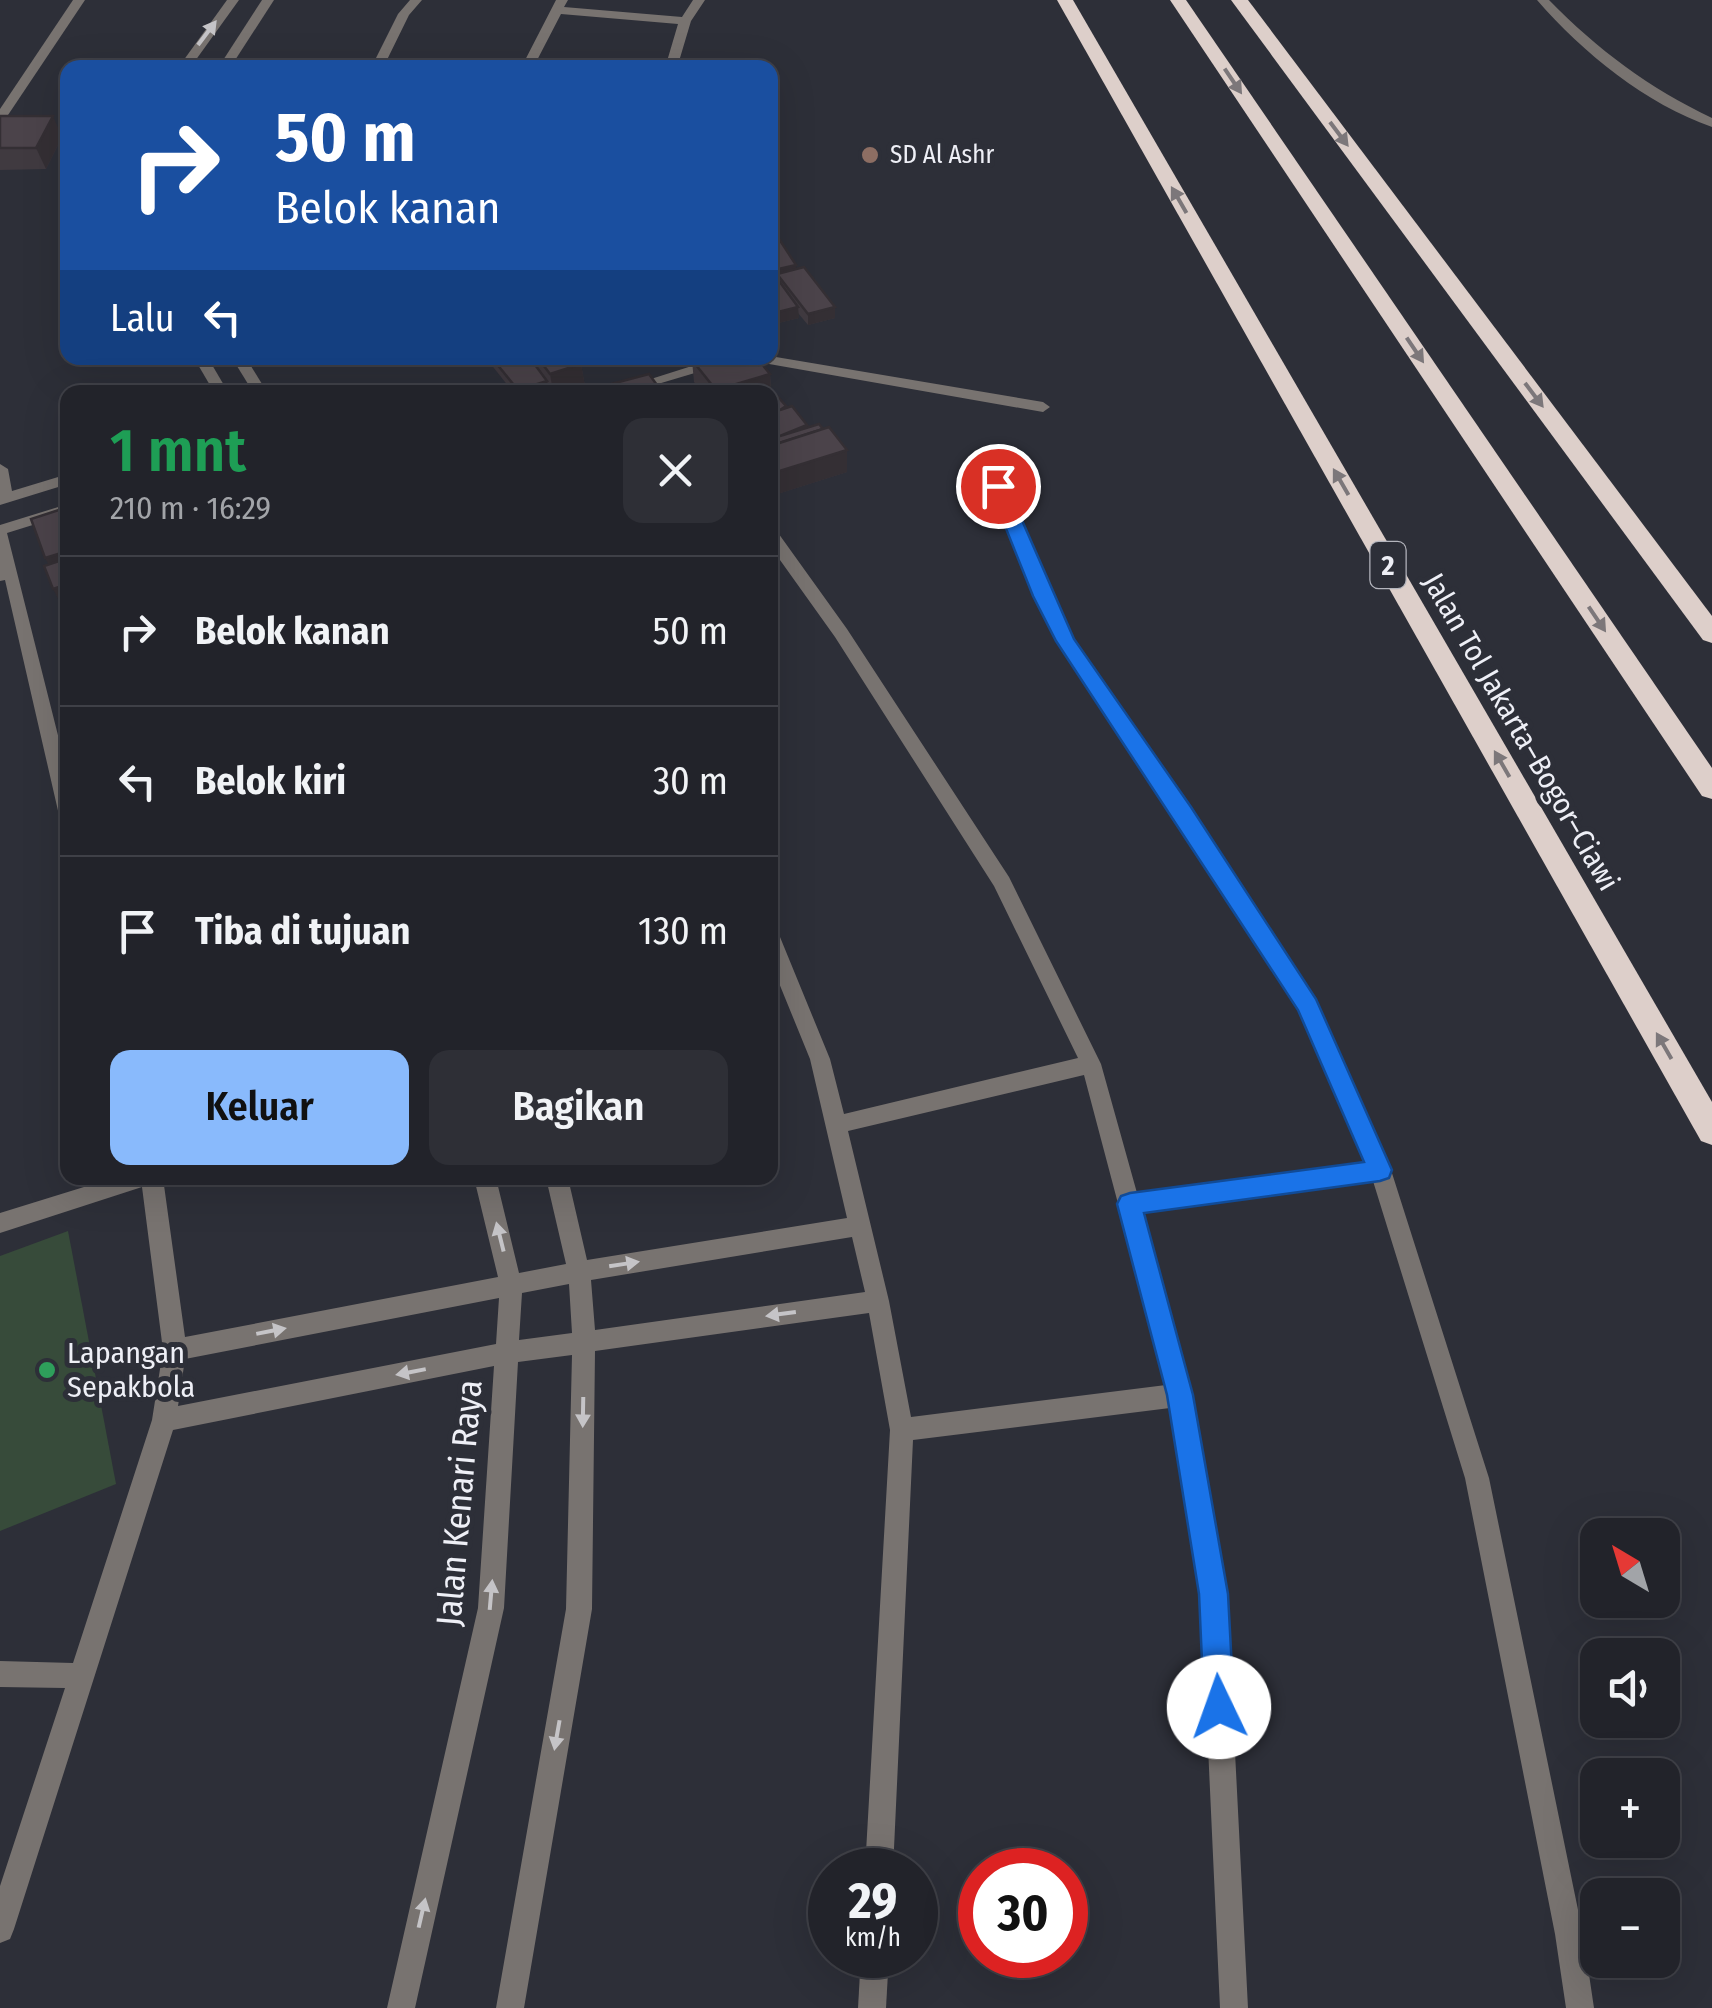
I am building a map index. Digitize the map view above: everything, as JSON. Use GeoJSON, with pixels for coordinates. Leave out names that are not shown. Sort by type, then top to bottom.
{"type":"FeatureCollection","features":[{"type":"Feature","properties":{"kind":"highway","name":"Jalan Tol Jakarta–Bogor–Ciawi"},"geometry":{"type":"LineString","coordinates":[[1065,0],[1712,1131]]}},
{"type":"Feature","properties":{"kind":"highway"},"geometry":{"type":"LineString","coordinates":[[1178,0],[1712,789]]}},
{"type":"Feature","properties":{"kind":"highway"},"geometry":{"type":"LineString","coordinates":[[1239,0],[1712,634]]}},
{"type":"Feature","properties":{"kind":"street"},"geometry":{"type":"LineString","coordinates":[[0,118],[79,0]]}},
{"type":"Feature","properties":{"kind":"street"},"geometry":{"type":"LineString","coordinates":[[190,60],[233,0]]}},
{"type":"Feature","properties":{"kind":"street"},"geometry":{"type":"LineString","coordinates":[[229,60],[268,0]]}},
{"type":"Feature","properties":{"kind":"street"},"geometry":{"type":"LineString","coordinates":[[381,60],[404,14],[416,0]]}},
{"type":"Feature","properties":{"kind":"street"},"geometry":{"type":"LineString","coordinates":[[673,60],[685,21],[699,0]]}},
{"type":"Feature","properties":{"kind":"street"},"geometry":{"type":"LineString","coordinates":[[1543,0],[1606,64],[1642,88],[1712,123]]}},
{"type":"Feature","properties":{"kind":"street"},"geometry":{"type":"LineString","coordinates":[[531,60],[560,5],[685,21]]}},
{"type":"Feature","properties":{"kind":"street"},"geometry":{"type":"LineString","coordinates":[[778,362],[1042,406]]}},
{"type":"Feature","properties":{"kind":"street"},"geometry":{"type":"LineString","coordinates":[[638,385],[706,365]]}},
{"type":"Feature","properties":{"kind":"street"},"geometry":{"type":"LineString","coordinates":[[658,378],[663,385]]}},
{"type":"Feature","properties":{"kind":"street"},"geometry":{"type":"LineString","coordinates":[[0,469],[3,499],[60,481]]}},
{"type":"Feature","properties":{"kind":"street"},"geometry":{"type":"LineString","coordinates":[[998,486],[1042,596],[1066,641],[1184,813],[1308,1005],[1380,1170],[1478,1478],[1569,1934],[1580,2008]]}},
{"type":"Feature","properties":{"kind":"street"},"geometry":{"type":"LineString","coordinates":[[60,512],[0,532],[5,574],[60,784]]}},
{"type":"Feature","properties":{"kind":"street"},"geometry":{"type":"LineString","coordinates":[[778,545],[841,632],[1002,882],[1091,1064],[1180,1395],[1214,1594],[1234,2008]]}},
{"type":"Feature","properties":{"kind":"street"},"geometry":{"type":"LineString","coordinates":[[778,957],[820,1060],[878,1301],[902,1430],[880,1848]]}},
{"type":"Feature","properties":{"kind":"street"},"geometry":{"type":"LineString","coordinates":[[834,1125],[1091,1064]]}},
{"type":"Feature","properties":{"kind":"street"},"geometry":{"type":"LineString","coordinates":[[1130,1204],[1380,1170]]}},
{"type":"Feature","properties":{"kind":"street"},"geometry":{"type":"LineString","coordinates":[[0,1223],[120,1185]]}},
{"type":"Feature","properties":{"kind":"street"},"geometry":{"type":"LineString","coordinates":[[0,1929],[164,1420],[175,1350],[153,1185]]}},
{"type":"Feature","properties":{"kind":"street","name":"Jalan Kenari Raya"},"geometry":{"type":"LineString","coordinates":[[401,2008],[491,1608],[511,1285],[487,1185]]}},
{"type":"Feature","properties":{"kind":"street"},"geometry":{"type":"LineString","coordinates":[[510,2008],[579,1609],[584,1342],[580,1272],[559,1185]]}},
{"type":"Feature","properties":{"kind":"street"},"geometry":{"type":"LineString","coordinates":[[175,1350],[580,1272],[857,1226]]}},
{"type":"Feature","properties":{"kind":"street"},"geometry":{"type":"LineString","coordinates":[[164,1420],[506,1354],[878,1301]]}},
{"type":"Feature","properties":{"kind":"street"},"geometry":{"type":"LineString","coordinates":[[902,1430],[1180,1395]]}},
{"type":"Feature","properties":{"kind":"street"},"geometry":{"type":"LineString","coordinates":[[0,1674],[82,1676]]}},
{"type":"Feature","properties":{"kind":"street"},"geometry":{"type":"LineString","coordinates":[[872,2008],[874,1978]]}},
{"type":"Feature","properties":{"kind":"green space","name":"Lapangan Sepakbola"},"geometry":{"type":"Polygon","coordinates":[[[68,1231],[116,1484],[0,1531],[0,1256],[68,1231]]]}},
{"type":"Feature","properties":{"kind":"building"},"geometry":{"type":"Polygon","coordinates":[[[0,116],[53,116],[36,148],[0,148],[0,116]]]}},
{"type":"Feature","properties":{"kind":"building"},"geometry":{"type":"Polygon","coordinates":[[[778,237],[796,265],[778,269],[778,237]]]}},
{"type":"Feature","properties":{"kind":"building"},"geometry":{"type":"Polygon","coordinates":[[[804,267],[835,307],[808,314],[778,274],[804,267]]]}},
{"type":"Feature","properties":{"kind":"building"},"geometry":{"type":"Polygon","coordinates":[[[778,280],[798,307],[778,312],[778,280]]]}},
{"type":"Feature","properties":{"kind":"building"},"geometry":{"type":"Polygon","coordinates":[[[498,365],[535,365],[547,381],[534,385],[514,385],[498,365]]]}},
{"type":"Feature","properties":{"kind":"building"},"geometry":{"type":"Polygon","coordinates":[[[543,365],[578,365],[550,374],[543,365]]]}},
{"type":"Feature","properties":{"kind":"building"},"geometry":{"type":"Polygon","coordinates":[[[696,365],[763,365],[770,374],[733,385],[712,385],[696,365]]]}},
{"type":"Feature","properties":{"kind":"building"},"geometry":{"type":"Polygon","coordinates":[[[649,374],[657,385],[607,385],[649,374]]]}},
{"type":"Feature","properties":{"kind":"building"},"geometry":{"type":"Polygon","coordinates":[[[778,397],[786,406],[780,410],[792,406],[807,425],[780,436],[819,424],[823,429],[778,443],[778,397]]]}},
{"type":"Feature","properties":{"kind":"building"},"geometry":{"type":"Polygon","coordinates":[[[829,427],[847,450],[778,472],[778,443],[829,427]]]}},
{"type":"Feature","properties":{"kind":"building"},"geometry":{"type":"Polygon","coordinates":[[[60,510],[60,553],[45,558],[31,519],[60,510]]]}},
{"type":"Feature","properties":{"kind":"building"},"geometry":{"type":"Polygon","coordinates":[[[60,561],[60,587],[53,589],[44,566],[60,561]]]}},
{"type":"Feature","properties":{"kind":"place","name":"SD Al Ashr"},"geometry":{"type":"Point","coordinates":[870,155]}},
{"type":"Feature","properties":{"kind":"place","name":"Lapangan Sepakbola"},"geometry":{"type":"Point","coordinates":[47,1370]}},
{"type":"Feature","properties":{"kind":"route"},"geometry":{"type":"LineString","coordinates":[[998,486],[1042,596],[1066,641],[1184,813],[1308,1005],[1380,1170],[1130,1204],[1180,1395],[1214,1594],[1219,1707]]}}]}
